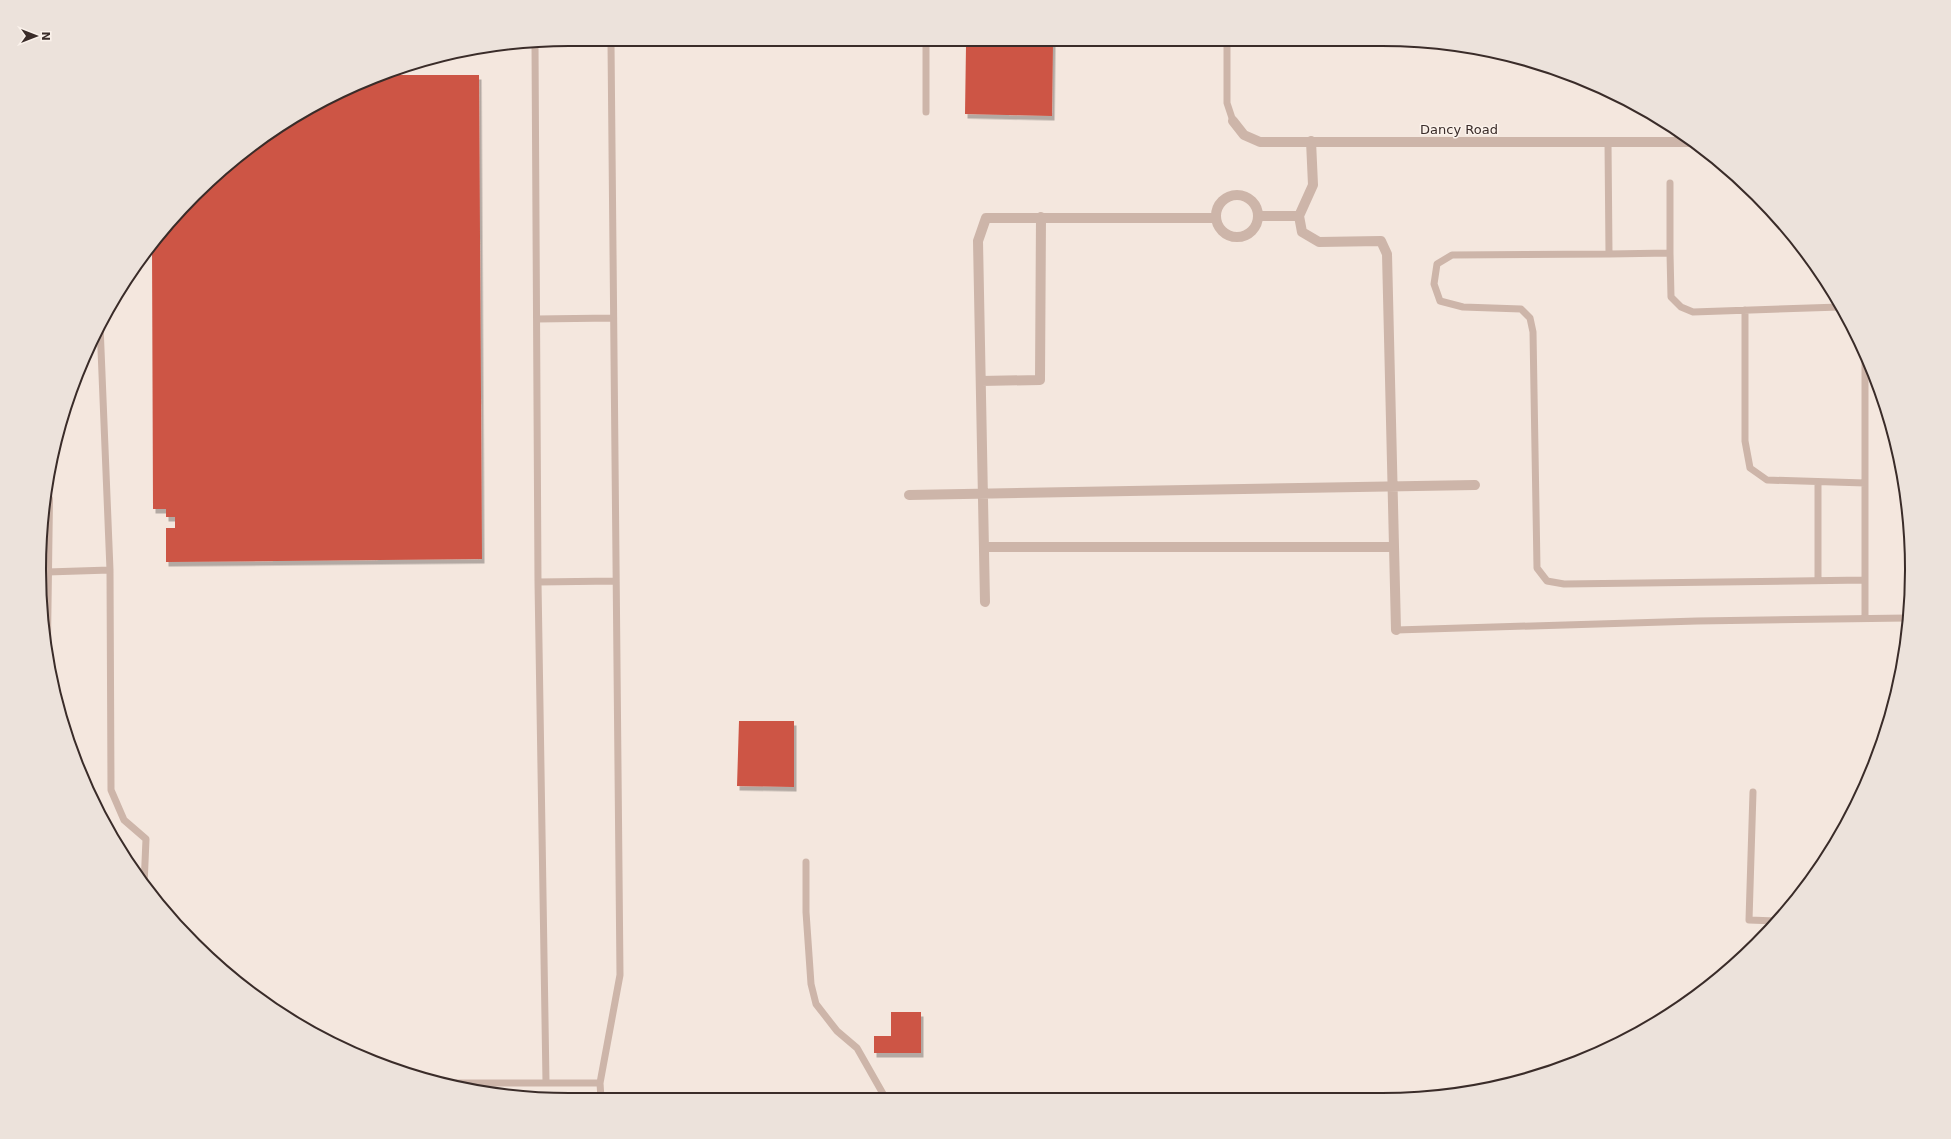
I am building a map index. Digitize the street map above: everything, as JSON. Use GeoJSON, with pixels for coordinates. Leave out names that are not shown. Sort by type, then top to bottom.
{"type":"FeatureCollection","features":[{"type":"Feature","properties":{"kind":"street","name":"Dancy Road"},"geometry":{"type":"LineString","coordinates":[[1233,121],[1244,135],[1260,142],[1683,142]]}},
{"type":"Feature","properties":{"kind":"street"},"geometry":{"type":"LineString","coordinates":[[1311,141],[1313,185],[1299,216],[1302,232],[1319,242],[1381,241],[1387,254],[1396,630]]}},
{"type":"Feature","properties":{"kind":"street"},"geometry":{"type":"LineString","coordinates":[[1236,195],[1249,198],[1257,209],[1258,216],[1253,229],[1241,236],[1228,234],[1218,224],[1216,218],[1219,205],[1229,196],[1236,195]]}},
{"type":"Feature","properties":{"kind":"street"},"geometry":{"type":"LineString","coordinates":[[1258,216],[1299,216]]}},
{"type":"Feature","properties":{"kind":"street"},"geometry":{"type":"LineString","coordinates":[[981,381],[1040,380],[1041,217]]}},
{"type":"Feature","properties":{"kind":"street"},"geometry":{"type":"LineString","coordinates":[[985,602],[978,241],[986,218],[1216,218]]}},
{"type":"Feature","properties":{"kind":"street"},"geometry":{"type":"LineString","coordinates":[[910,495],[1475,485]]}},
{"type":"Feature","properties":{"kind":"street"},"geometry":{"type":"LineString","coordinates":[[47,605],[48,524]]}},
{"type":"Feature","properties":{"kind":"street"},"geometry":{"type":"LineString","coordinates":[[984,547],[1394,547]]}},
{"type":"Feature","properties":{"kind":"lane"},"geometry":{"type":"LineString","coordinates":[[601,1093],[600,1083],[620,975],[611,46]]}},
{"type":"Feature","properties":{"kind":"lane"},"geometry":{"type":"LineString","coordinates":[[926,46],[926,112]]}},
{"type":"Feature","properties":{"kind":"lane"},"geometry":{"type":"LineString","coordinates":[[1227,46],[1227,103],[1233,121]]}},
{"type":"Feature","properties":{"kind":"lane"},"geometry":{"type":"LineString","coordinates":[[535,47],[538,582],[546,1082]]}},
{"type":"Feature","properties":{"kind":"lane"},"geometry":{"type":"LineString","coordinates":[[1608,142],[1609,254]]}},
{"type":"Feature","properties":{"kind":"lane"},"geometry":{"type":"LineString","coordinates":[[1670,183],[1671,297],[1681,308],[1693,312],[1834,307]]}},
{"type":"Feature","properties":{"kind":"lane"},"geometry":{"type":"LineString","coordinates":[[1670,253],[1452,255],[1438,264],[1434,284],[1440,301],[1463,308],[1521,309],[1530,318],[1533,332],[1537,568],[1547,580],[1564,584],[1865,580]]}},
{"type":"Feature","properties":{"kind":"lane"},"geometry":{"type":"LineString","coordinates":[[1745,310],[1745,441],[1750,468],[1768,480],[1865,483]]}},
{"type":"Feature","properties":{"kind":"lane"},"geometry":{"type":"LineString","coordinates":[[537,320],[614,318]]}},
{"type":"Feature","properties":{"kind":"lane"},"geometry":{"type":"LineString","coordinates":[[100,337],[110,570],[111,790],[124,820],[146,839],[144,875]]}},
{"type":"Feature","properties":{"kind":"lane"},"geometry":{"type":"LineString","coordinates":[[1865,369],[1865,618]]}},
{"type":"Feature","properties":{"kind":"lane"},"geometry":{"type":"LineString","coordinates":[[1818,482],[1818,580]]}},
{"type":"Feature","properties":{"kind":"lane"},"geometry":{"type":"LineString","coordinates":[[48,572],[110,570]]}},
{"type":"Feature","properties":{"kind":"lane"},"geometry":{"type":"LineString","coordinates":[[538,582],[616,580]]}},
{"type":"Feature","properties":{"kind":"lane"},"geometry":{"type":"LineString","coordinates":[[1396,630],[1697,621],[1903,618]]}},
{"type":"Feature","properties":{"kind":"lane"},"geometry":{"type":"LineString","coordinates":[[1753,792],[1749,920],[1770,921]]}},
{"type":"Feature","properties":{"kind":"lane"},"geometry":{"type":"LineString","coordinates":[[806,862],[806,919],[811,984],[816,1004],[837,1031],[857,1048],[883,1093]]}},
{"type":"Feature","properties":{"kind":"lane"},"geometry":{"type":"LineString","coordinates":[[467,1083],[600,1083]]}},
{"type":"Feature","properties":{"kind":"building"},"geometry":{"type":"Polygon","coordinates":[[[966,46],[1053,46],[1052,116],[965,114],[966,46]]]}},
{"type":"Feature","properties":{"kind":"building"},"geometry":{"type":"Polygon","coordinates":[[[398,75],[479,75],[482,559],[166,562],[166,528],[175,528],[175,517],[166,517],[166,509],[153,509],[152,254],[154,251],[199,199],[224,176],[279,134],[308,116],[338,100],[398,75]]]}},
{"type":"Feature","properties":{"kind":"building"},"geometry":{"type":"Polygon","coordinates":[[[739,721],[794,721],[794,787],[737,786],[739,721]]]}},
{"type":"Feature","properties":{"kind":"building"},"geometry":{"type":"Polygon","coordinates":[[[891,1012],[921,1012],[921,1053],[874,1053],[874,1036],[891,1036],[891,1012]]]}}]}
